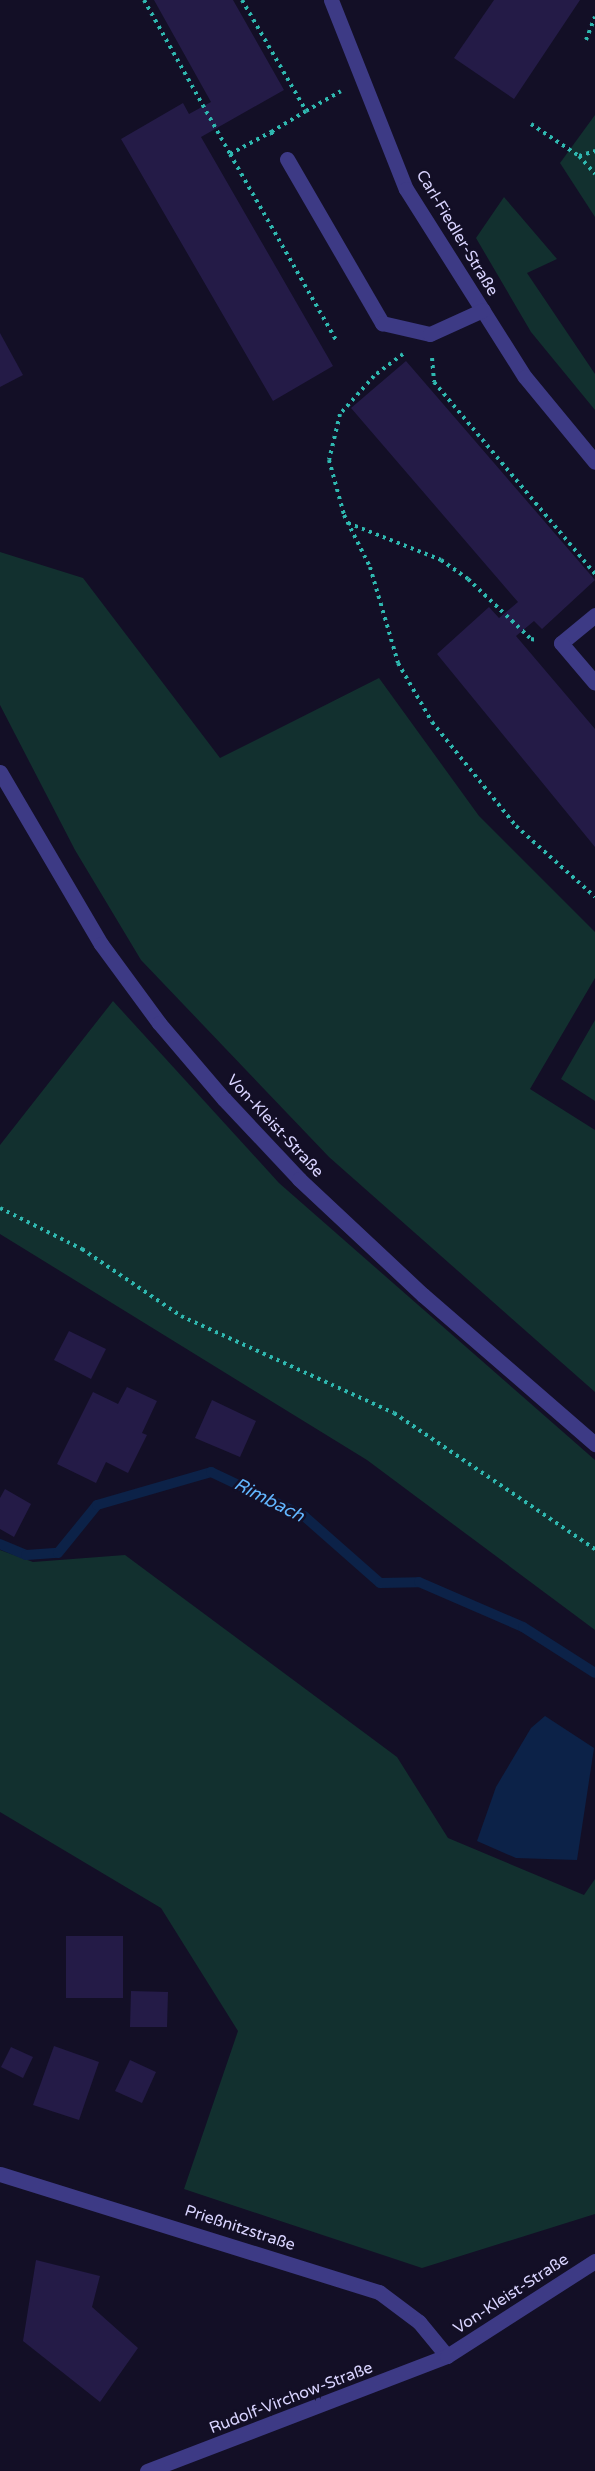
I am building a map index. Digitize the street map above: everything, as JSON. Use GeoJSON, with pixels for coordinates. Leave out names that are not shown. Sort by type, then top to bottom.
{"type":"FeatureCollection","features":[{"type":"Feature","properties":{"kind":"street","name":"Carl-Fiedler-Straße"},"geometry":{"type":"LineString","coordinates":[[331,0],[406,189],[525,377],[595,462]]}},
{"type":"Feature","properties":{"kind":"street"},"geometry":{"type":"LineString","coordinates":[[287,159],[382,323],[430,334],[483,310]]}},
{"type":"Feature","properties":{"kind":"street"},"geometry":{"type":"LineString","coordinates":[[595,615],[561,643],[595,683]]}},
{"type":"Feature","properties":{"kind":"street","name":"Von-Kleist-Straße"},"geometry":{"type":"LineString","coordinates":[[0,772],[101,944],[159,1023],[224,1099],[299,1179],[423,1295],[595,1444]]}},
{"type":"Feature","properties":{"kind":"street","name":"Prießnitzstraße"},"geometry":{"type":"LineString","coordinates":[[0,2174],[379,2292],[419,2322],[447,2356]]}},
{"type":"Feature","properties":{"kind":"street","name":"Von-Kleist-Straße"},"geometry":{"type":"LineString","coordinates":[[447,2356],[595,2261]]}},
{"type":"Feature","properties":{"kind":"street","name":"Rudolf-Virchow-Straße"},"geometry":{"type":"LineString","coordinates":[[147,2471],[447,2356]]}},
{"type":"Feature","properties":{"kind":"path"},"geometry":{"type":"LineString","coordinates":[[144,0],[336,340]]}},
{"type":"Feature","properties":{"kind":"path"},"geometry":{"type":"LineString","coordinates":[[242,0],[306,111]]}},
{"type":"Feature","properties":{"kind":"path"},"geometry":{"type":"LineString","coordinates":[[586,40],[595,17]]}},
{"type":"Feature","properties":{"kind":"path"},"geometry":{"type":"LineString","coordinates":[[230,154],[362,79]]}},
{"type":"Feature","properties":{"kind":"path"},"geometry":{"type":"LineString","coordinates":[[531,124],[579,156],[595,174]]}},
{"type":"Feature","properties":{"kind":"path"},"geometry":{"type":"LineString","coordinates":[[271,132],[287,159]]}},
{"type":"Feature","properties":{"kind":"path"},"geometry":{"type":"LineString","coordinates":[[579,156],[595,151]]}},
{"type":"Feature","properties":{"kind":"path"},"geometry":{"type":"LineString","coordinates":[[430,334],[374,376],[340,414],[329,460],[348,523],[370,567],[398,663],[432,722],[516,826],[595,897]]}},
{"type":"Feature","properties":{"kind":"path"},"geometry":{"type":"LineString","coordinates":[[430,334],[434,382],[595,574]]}},
{"type":"Feature","properties":{"kind":"path"},"geometry":{"type":"LineString","coordinates":[[348,523],[441,560],[468,579],[531,639],[561,643]]}},
{"type":"Feature","properties":{"kind":"path"},"geometry":{"type":"LineString","coordinates":[[0,1208],[82,1249],[181,1316],[394,1413],[595,1549]]}},
{"type":"Feature","properties":{"kind":"green space"},"geometry":{"type":"Polygon","coordinates":[[[595,115],[595,217],[560,163],[595,115]]]}},
{"type":"Feature","properties":{"kind":"green space"},"geometry":{"type":"Polygon","coordinates":[[[504,197],[557,259],[527,273],[595,374],[595,410],[531,332],[476,238],[504,197]]]}},
{"type":"Feature","properties":{"kind":"green space"},"geometry":{"type":"Polygon","coordinates":[[[0,552],[83,578],[220,758],[379,678],[479,816],[595,932],[595,978],[530,1089],[595,1130],[595,1392],[329,1157],[141,960],[75,850],[0,705],[0,552]]]}},
{"type":"Feature","properties":{"kind":"green space"},"geometry":{"type":"Polygon","coordinates":[[[113,1001],[279,1183],[595,1460],[595,1630],[367,1460],[0,1234],[0,1145],[113,1001]]]}},
{"type":"Feature","properties":{"kind":"green space"},"geometry":{"type":"Polygon","coordinates":[[[595,1020],[595,1101],[561,1079],[595,1020]]]}},
{"type":"Feature","properties":{"kind":"green space"},"geometry":{"type":"Polygon","coordinates":[[[0,1550],[33,1562],[125,1555],[397,1757],[448,1838],[584,1895],[595,1879],[595,2214],[422,2268],[184,2189],[238,2031],[161,1908],[0,1812],[0,1550]]]}},
{"type":"Feature","properties":{"kind":"water"},"geometry":{"type":"Polygon","coordinates":[[[545,1716],[594,1748],[577,1860],[516,1858],[477,1841],[496,1787],[531,1728],[545,1716]]]}},
{"type":"Feature","properties":{"kind":"building"},"geometry":{"type":"Polygon","coordinates":[[[154,0],[233,0],[284,90],[201,137],[333,366],[273,401],[121,139],[183,103],[189,114],[211,102],[154,0]]]}},
{"type":"Feature","properties":{"kind":"building"},"geometry":{"type":"Polygon","coordinates":[[[494,0],[580,0],[514,99],[454,58],[494,0]]]}},
{"type":"Feature","properties":{"kind":"building"},"geometry":{"type":"Polygon","coordinates":[[[0,333],[23,375],[0,387],[0,333]]]}},
{"type":"Feature","properties":{"kind":"building"},"geometry":{"type":"Polygon","coordinates":[[[406,361],[595,580],[542,629],[534,621],[516,636],[595,729],[595,847],[437,654],[489,607],[499,618],[518,602],[351,408],[406,361]]]}},
{"type":"Feature","properties":{"kind":"building"},"geometry":{"type":"Polygon","coordinates":[[[69,1331],[106,1349],[91,1379],[54,1360],[69,1331]]]}},
{"type":"Feature","properties":{"kind":"building"},"geometry":{"type":"Polygon","coordinates":[[[127,1387],[157,1401],[142,1433],[147,1435],[128,1473],[106,1462],[96,1483],[57,1464],[93,1392],[118,1404],[127,1387]]]}},
{"type":"Feature","properties":{"kind":"building"},"geometry":{"type":"Polygon","coordinates":[[[212,1400],[256,1421],[240,1457],[195,1438],[212,1400]]]}},
{"type":"Feature","properties":{"kind":"building"},"geometry":{"type":"Polygon","coordinates":[[[5,1489],[31,1504],[14,1537],[0,1529],[0,1498],[5,1489]]]}},
{"type":"Feature","properties":{"kind":"building"},"geometry":{"type":"Polygon","coordinates":[[[66,1936],[123,1936],[123,1998],[66,1998],[66,1936]]]}},
{"type":"Feature","properties":{"kind":"building"},"geometry":{"type":"Polygon","coordinates":[[[131,1991],[168,1992],[167,2027],[130,2027],[131,1991]]]}},
{"type":"Feature","properties":{"kind":"building"},"geometry":{"type":"Polygon","coordinates":[[[54,2046],[99,2062],[79,2120],[33,2105],[54,2046]]]}},
{"type":"Feature","properties":{"kind":"building"},"geometry":{"type":"Polygon","coordinates":[[[11,2047],[33,2057],[23,2078],[1,2067],[11,2047]]]}},
{"type":"Feature","properties":{"kind":"building"},"geometry":{"type":"Polygon","coordinates":[[[130,2060],[156,2072],[142,2103],[115,2091],[130,2060]]]}},
{"type":"Feature","properties":{"kind":"building"},"geometry":{"type":"Polygon","coordinates":[[[36,2260],[100,2276],[92,2307],[138,2348],[100,2402],[23,2341],[36,2260]]]}},
{"type":"Feature","properties":{"kind":"waterway","name":"Rimbach"},"geometry":{"type":"LineString","coordinates":[[0,1544],[26,1555],[58,1553],[97,1505],[211,1472],[304,1516],[380,1583],[419,1582],[523,1627],[595,1673]]}}]}
